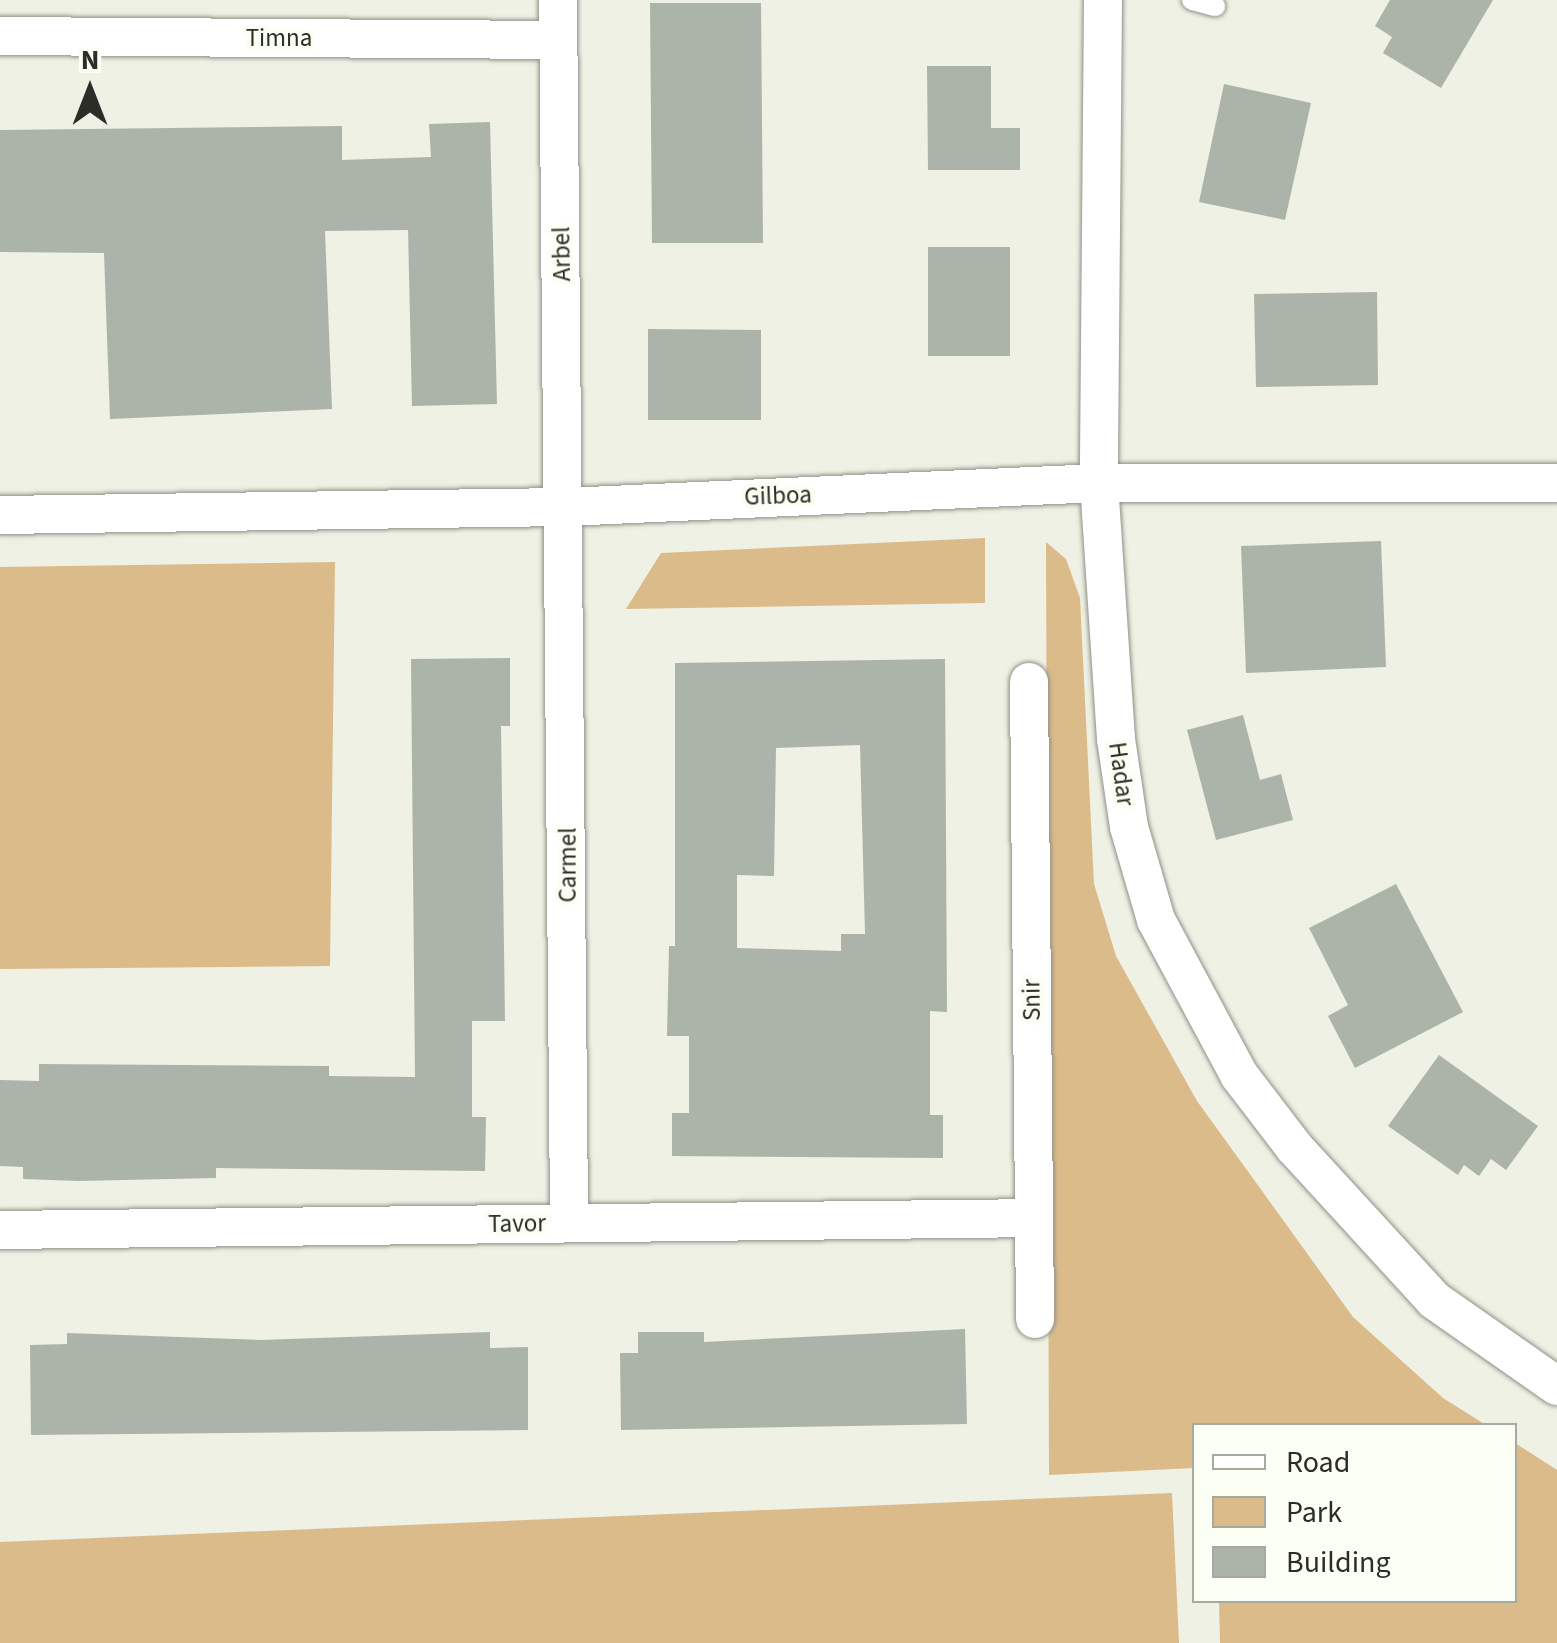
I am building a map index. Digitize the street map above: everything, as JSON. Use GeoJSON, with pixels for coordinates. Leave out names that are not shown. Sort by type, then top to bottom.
{"type":"FeatureCollection","features":[{"type":"Feature","properties":{"kind":"street","name":"Arbel"},"geometry":{"type":"LineString","coordinates":[[558,0],[566,508]]}},
{"type":"Feature","properties":{"kind":"street","name":"Hadar"},"geometry":{"type":"LineString","coordinates":[[1102,0],[1099,483],[1116,739],[1129,826],[1156,920],[1195,1002],[1250,1089],[1369,1234],[1434,1300],[1557,1386]]}},
{"type":"Feature","properties":{"kind":"street","name":"Timna"},"geometry":{"type":"LineString","coordinates":[[0,36],[558,40]]}},
{"type":"Feature","properties":{"kind":"street","name":"Gilboa"},"geometry":{"type":"LineString","coordinates":[[0,515],[566,508],[1099,483],[1557,482]]}},
{"type":"Feature","properties":{"kind":"street","name":"Carmel"},"geometry":{"type":"LineString","coordinates":[[566,508],[569,1223]]}},
{"type":"Feature","properties":{"kind":"street","name":"Snir"},"geometry":{"type":"LineString","coordinates":[[1029,682],[1035,1318]]}},
{"type":"Feature","properties":{"kind":"street","name":"Tavor"},"geometry":{"type":"LineString","coordinates":[[0,1230],[1034,1218]]}},
{"type":"Feature","properties":{"kind":"lane"},"geometry":{"type":"LineString","coordinates":[[1192,0],[1214,6]]}},
{"type":"Feature","properties":{"kind":"green space"},"geometry":{"type":"Polygon","coordinates":[[[985,538],[985,603],[626,609],[661,553],[985,538]]]}},
{"type":"Feature","properties":{"kind":"green space"},"geometry":{"type":"Polygon","coordinates":[[[1046,542],[1066,559],[1080,598],[1094,884],[1116,956],[1197,1101],[1353,1317],[1443,1398],[1483,1423],[1192,1423],[1192,1468],[1049,1475],[1046,542]]]}},
{"type":"Feature","properties":{"kind":"green space"},"geometry":{"type":"Polygon","coordinates":[[[335,562],[330,966],[0,969],[0,567],[335,562]]]}},
{"type":"Feature","properties":{"kind":"green space"},"geometry":{"type":"Polygon","coordinates":[[[1517,1444],[1557,1470],[1557,1643],[1220,1643],[1219,1603],[1517,1603],[1517,1444]]]}},
{"type":"Feature","properties":{"kind":"green space"},"geometry":{"type":"Polygon","coordinates":[[[1172,1493],[1179,1643],[0,1643],[0,1542],[1172,1493]]]}},
{"type":"Feature","properties":{"kind":"building"},"geometry":{"type":"Polygon","coordinates":[[[1390,0],[1493,0],[1441,88],[1383,53],[1392,37],[1375,26],[1390,0]]]}},
{"type":"Feature","properties":{"kind":"building"},"geometry":{"type":"Polygon","coordinates":[[[650,3],[761,3],[763,243],[652,243],[650,3]]]}},
{"type":"Feature","properties":{"kind":"building"},"geometry":{"type":"Polygon","coordinates":[[[927,66],[991,66],[991,128],[1020,128],[1020,170],[928,170],[927,66]]]}},
{"type":"Feature","properties":{"kind":"building"},"geometry":{"type":"Polygon","coordinates":[[[1224,84],[1311,103],[1285,220],[1199,202],[1224,84]]]}},
{"type":"Feature","properties":{"kind":"building"},"geometry":{"type":"Polygon","coordinates":[[[490,122],[497,404],[412,406],[408,230],[325,231],[332,409],[110,419],[104,253],[0,252],[0,130],[342,126],[342,160],[431,157],[429,124],[490,122]]]}},
{"type":"Feature","properties":{"kind":"building"},"geometry":{"type":"Polygon","coordinates":[[[928,247],[1010,247],[1010,356],[928,356],[928,247]]]}},
{"type":"Feature","properties":{"kind":"building"},"geometry":{"type":"Polygon","coordinates":[[[1377,292],[1378,385],[1256,387],[1254,294],[1377,292]]]}},
{"type":"Feature","properties":{"kind":"building"},"geometry":{"type":"Polygon","coordinates":[[[648,329],[761,330],[761,420],[648,420],[648,329]]]}},
{"type":"Feature","properties":{"kind":"building"},"geometry":{"type":"Polygon","coordinates":[[[1381,541],[1386,667],[1246,673],[1241,546],[1381,541]]]}},
{"type":"Feature","properties":{"kind":"building"},"geometry":{"type":"Polygon","coordinates":[[[510,658],[510,726],[501,726],[505,1021],[472,1021],[472,1117],[486,1117],[485,1171],[216,1168],[216,1178],[78,1181],[23,1179],[23,1167],[0,1166],[0,1080],[39,1081],[39,1064],[329,1066],[329,1076],[415,1077],[411,659],[510,658]]]}},
{"type":"Feature","properties":{"kind":"building"},"geometry":{"type":"Polygon","coordinates":[[[945,659],[947,1012],[930,1011],[930,1115],[943,1115],[943,1158],[672,1156],[672,1113],[689,1113],[689,1036],[667,1036],[669,946],[675,946],[675,663],[945,659]],[[860,745],[776,748],[774,876],[737,875],[737,948],[841,951],[841,934],[865,934],[860,745]]]}},
{"type":"Feature","properties":{"kind":"building"},"geometry":{"type":"Polygon","coordinates":[[[1243,715],[1260,780],[1281,774],[1293,820],[1216,840],[1187,730],[1243,715]]]}},
{"type":"Feature","properties":{"kind":"building"},"geometry":{"type":"Polygon","coordinates":[[[1396,884],[1463,1012],[1355,1068],[1328,1016],[1348,1005],[1309,928],[1396,884]]]}},
{"type":"Feature","properties":{"kind":"building"},"geometry":{"type":"Polygon","coordinates":[[[1439,1055],[1538,1126],[1506,1170],[1491,1159],[1479,1176],[1464,1165],[1458,1175],[1388,1126],[1439,1055]]]}},
{"type":"Feature","properties":{"kind":"building"},"geometry":{"type":"Polygon","coordinates":[[[965,1329],[967,1424],[621,1430],[620,1353],[638,1353],[638,1332],[704,1332],[704,1342],[965,1329]]]}},
{"type":"Feature","properties":{"kind":"building"},"geometry":{"type":"Polygon","coordinates":[[[490,1332],[490,1348],[528,1347],[528,1430],[31,1435],[30,1345],[67,1344],[67,1333],[261,1340],[490,1332]]]}}]}
